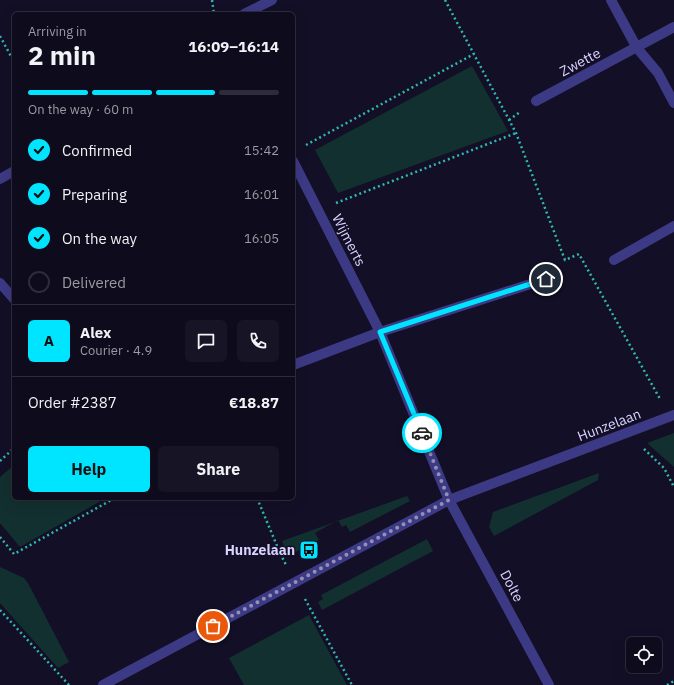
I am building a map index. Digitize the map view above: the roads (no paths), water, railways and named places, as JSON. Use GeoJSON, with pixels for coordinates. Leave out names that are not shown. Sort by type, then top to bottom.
{"type":"FeatureCollection","features":[{"type":"Feature","properties":{"kind":"street"},"geometry":{"type":"LineString","coordinates":[[248,12],[272,0]]}},
{"type":"Feature","properties":{"kind":"street"},"geometry":{"type":"LineString","coordinates":[[611,0],[637,48],[658,73],[674,103]]}},
{"type":"Feature","properties":{"kind":"street","name":"Zwette"},"geometry":{"type":"LineString","coordinates":[[536,101],[674,27]]}},
{"type":"Feature","properties":{"kind":"street","name":"Wijmerts"},"geometry":{"type":"LineString","coordinates":[[295,165],[380,332],[449,500]]}},
{"type":"Feature","properties":{"kind":"street"},"geometry":{"type":"LineString","coordinates":[[0,179],[12,172]]}},
{"type":"Feature","properties":{"kind":"street"},"geometry":{"type":"LineString","coordinates":[[614,260],[674,226]]}},
{"type":"Feature","properties":{"kind":"street"},"geometry":{"type":"LineString","coordinates":[[295,364],[380,332],[546,279]]}},
{"type":"Feature","properties":{"kind":"street"},"geometry":{"type":"LineString","coordinates":[[0,283],[12,297]]}},
{"type":"Feature","properties":{"kind":"street","name":"Hunzelaan"},"geometry":{"type":"LineString","coordinates":[[103,685],[449,500],[672,416]]}},
{"type":"Feature","properties":{"kind":"street","name":"Dolte"},"geometry":{"type":"LineString","coordinates":[[449,500],[550,685]]}},
{"type":"Feature","properties":{"kind":"place","name":"Hunzelaan"},"geometry":{"type":"Point","coordinates":[309,550]}}]}
